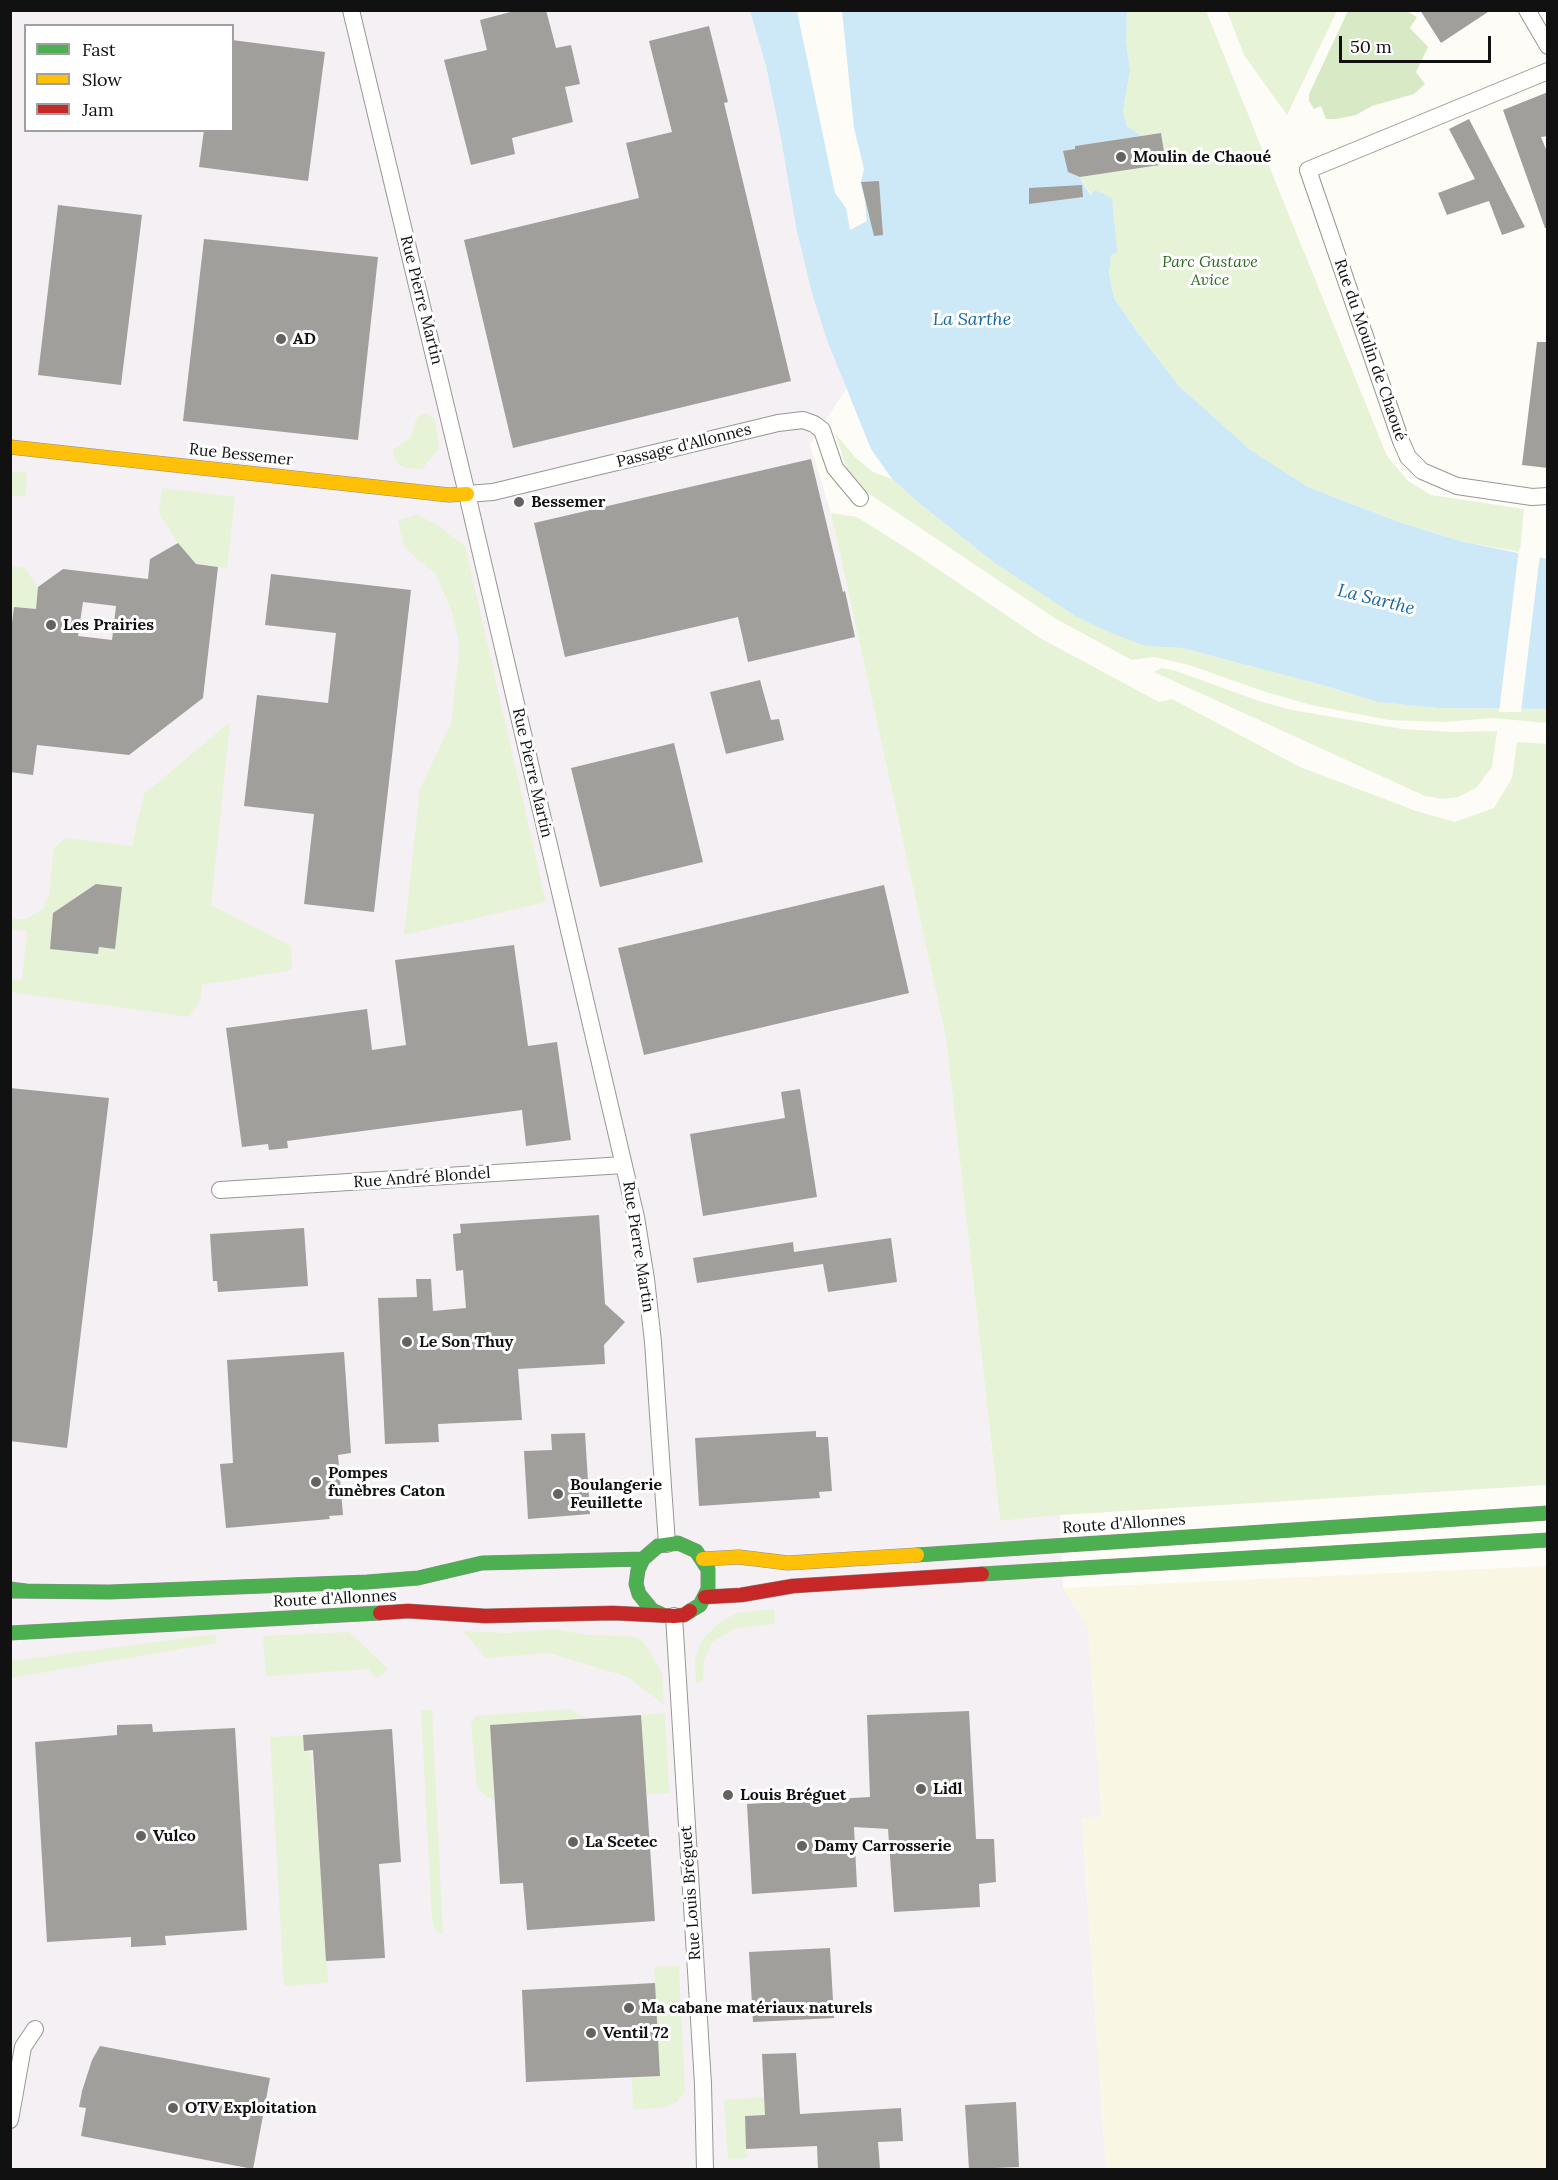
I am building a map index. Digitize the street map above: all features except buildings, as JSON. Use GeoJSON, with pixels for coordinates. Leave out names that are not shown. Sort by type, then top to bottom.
{"type":"FeatureCollection","features":[{"type":"Feature","properties":{"kind":"main road","name":"Rue Bessemer"},"geometry":{"type":"LineString","coordinates":[[10,447],[449,495],[467,494]]}},
{"type":"Feature","properties":{"kind":"main road","name":"Route d'Allonnes"},"geometry":{"type":"LineString","coordinates":[[703,1559],[739,1557],[799,1562],[1548,1513]]}},
{"type":"Feature","properties":{"kind":"main road"},"geometry":{"type":"LineString","coordinates":[[668,1544],[687,1546],[703,1559],[708,1569],[709,1580],[705,1597],[741,1595],[793,1586],[1548,1540]]}},
{"type":"Feature","properties":{"kind":"main road","name":"Route d'Allonnes"},"geometry":{"type":"LineString","coordinates":[[10,1590],[109,1592],[367,1582],[418,1578],[482,1563],[643,1559],[650,1551],[668,1544]]}},
{"type":"Feature","properties":{"kind":"main road"},"geometry":{"type":"LineString","coordinates":[[643,1559],[636,1575],[639,1594],[652,1610],[668,1615]]}},
{"type":"Feature","properties":{"kind":"main road","name":"Route d'Allonnes"},"geometry":{"type":"LineString","coordinates":[[10,1633],[408,1611],[485,1616],[613,1613],[668,1615],[692,1611],[705,1597]]}},
{"type":"Feature","properties":{"kind":"main road"},"geometry":{"type":"LineString","coordinates":[[10,1646],[112,1627]]}},
{"type":"Feature","properties":{"kind":"street","name":"Rue Pierre Martin"},"geometry":{"type":"LineString","coordinates":[[351,10],[636,1216],[653,1342],[668,1544]]}},
{"type":"Feature","properties":{"kind":"street"},"geometry":{"type":"LineString","coordinates":[[1527,10],[1548,46]]}},
{"type":"Feature","properties":{"kind":"street","name":"Rue du Moulin de Chaoué"},"geometry":{"type":"LineString","coordinates":[[1548,71],[1308,170],[1408,458],[1422,471],[1457,486],[1548,496]]}},
{"type":"Feature","properties":{"kind":"street","name":"Passage d'Allonnes"},"geometry":{"type":"LineString","coordinates":[[467,494],[493,492],[778,423],[802,420],[822,430],[835,468],[860,498]]}},
{"type":"Feature","properties":{"kind":"street","name":"Rue André Blondel"},"geometry":{"type":"LineString","coordinates":[[220,1190],[624,1165]]}},
{"type":"Feature","properties":{"kind":"street","name":"Rue Louis Bréguet"},"geometry":{"type":"LineString","coordinates":[[668,1615],[703,2084],[705,2169]]}},
{"type":"Feature","properties":{"kind":"street"},"geometry":{"type":"LineString","coordinates":[[10,2120],[23,2047],[35,2028]]}},
{"type":"Feature","properties":{"kind":"shaded area"},"geometry":{"type":"Polygon","coordinates":[[[11,11],[750,11],[766,66],[796,227],[811,290],[846,389],[810,445],[831,513],[946,1038],[1000,1521],[1060,1515],[1063,1588],[1088,1627],[1102,1817],[1082,1819],[1106,2169],[11,2170],[11,11]]]}},
{"type":"Feature","properties":{"kind":"shaded area"},"geometry":{"type":"Polygon","coordinates":[[[1547,1566],[1547,2169],[1106,2169],[1082,1818],[1102,1816],[1088,1627],[1063,1588],[1547,1566]]]}},
{"type":"Feature","properties":{"kind":"green space","name":"Parc Gustave Avice"},"geometry":{"type":"Polygon","coordinates":[[[1127,11],[1206,11],[1387,456],[1408,481],[1431,495],[1524,509],[1520,552],[1460,541],[1396,521],[1308,487],[1249,449],[1234,436],[1179,386],[1138,333],[1114,298],[1109,274],[1111,255],[1092,196],[1080,177],[1166,163],[1161,133],[1141,136],[1129,128],[1124,120],[1123,112],[1130,70],[1126,40],[1127,11]]]}},
{"type":"Feature","properties":{"kind":"green space"},"geometry":{"type":"Polygon","coordinates":[[[1227,11],[1337,11],[1287,115],[1244,55],[1227,11]]]}},
{"type":"Feature","properties":{"kind":"green space"},"geometry":{"type":"Polygon","coordinates":[[[1348,11],[1407,11],[1417,17],[1410,28],[1428,47],[1416,72],[1425,84],[1414,94],[1372,106],[1356,115],[1326,119],[1321,106],[1314,109],[1309,101],[1309,94],[1348,11]]]}},
{"type":"Feature","properties":{"kind":"green space"},"geometry":{"type":"Polygon","coordinates":[[[426,413],[435,420],[439,448],[422,469],[399,465],[393,455],[394,449],[410,438],[417,417],[426,413]]]}},
{"type":"Feature","properties":{"kind":"green space"},"geometry":{"type":"Polygon","coordinates":[[[835,433],[855,457],[873,472],[892,479],[992,561],[1146,646],[1182,648],[1378,702],[1437,708],[1547,709],[1547,723],[1493,718],[1445,722],[1389,720],[1311,705],[1189,665],[1154,657],[1132,660],[1056,619],[865,491],[847,470],[835,433]]]}},
{"type":"Feature","properties":{"kind":"green space"},"geometry":{"type":"Polygon","coordinates":[[[11,471],[27,473],[25,497],[11,495],[11,471]]]}},
{"type":"Feature","properties":{"kind":"green space"},"geometry":{"type":"Polygon","coordinates":[[[162,488],[235,497],[227,568],[196,564],[178,543],[159,513],[162,488]]]}},
{"type":"Feature","properties":{"kind":"green space"},"geometry":{"type":"Polygon","coordinates":[[[831,513],[857,517],[1040,638],[1159,702],[1172,699],[1300,767],[1416,811],[1455,822],[1494,808],[1512,778],[1517,742],[1547,744],[1547,1485],[1060,1515],[1000,1521],[946,1038],[831,513]]]}},
{"type":"Feature","properties":{"kind":"green space"},"geometry":{"type":"Polygon","coordinates":[[[418,515],[437,525],[465,546],[546,902],[404,935],[420,789],[451,723],[460,646],[451,609],[436,574],[403,544],[398,520],[418,515]]]}},
{"type":"Feature","properties":{"kind":"green space"},"geometry":{"type":"Polygon","coordinates":[[[11,566],[24,568],[38,587],[36,609],[14,607],[11,638],[11,566]]]}},
{"type":"Feature","properties":{"kind":"green space"},"geometry":{"type":"Polygon","coordinates":[[[1162,668],[1292,710],[1402,729],[1453,732],[1497,731],[1492,767],[1476,788],[1458,797],[1443,799],[1425,796],[1154,672],[1162,668]]]}},
{"type":"Feature","properties":{"kind":"green space"},"geometry":{"type":"Polygon","coordinates":[[[230,722],[211,905],[291,946],[292,970],[202,985],[200,1002],[189,1017],[11,992],[10,979],[22,981],[27,931],[11,929],[11,919],[26,919],[43,909],[49,894],[54,848],[66,838],[132,846],[144,794],[230,722]]]}},
{"type":"Feature","properties":{"kind":"green space"},"geometry":{"type":"Polygon","coordinates":[[[774,1609],[775,1624],[736,1628],[712,1642],[704,1662],[703,1680],[696,1683],[695,1660],[702,1640],[720,1622],[737,1613],[774,1609]]]}},
{"type":"Feature","properties":{"kind":"green space"},"geometry":{"type":"Polygon","coordinates":[[[552,1629],[587,1635],[629,1636],[640,1639],[650,1651],[662,1674],[664,1705],[628,1677],[549,1653],[486,1658],[463,1631],[509,1633],[552,1629]]]}},
{"type":"Feature","properties":{"kind":"green space"},"geometry":{"type":"Polygon","coordinates":[[[349,1632],[387,1668],[384,1674],[376,1677],[368,1669],[266,1676],[263,1636],[349,1632]]]}},
{"type":"Feature","properties":{"kind":"green space"},"geometry":{"type":"Polygon","coordinates":[[[217,1634],[215,1643],[11,1678],[11,1661],[217,1634]]]}},
{"type":"Feature","properties":{"kind":"green space"},"geometry":{"type":"Polygon","coordinates":[[[569,1709],[586,1718],[490,1725],[495,1801],[477,1787],[471,1724],[476,1716],[569,1709]]]}},
{"type":"Feature","properties":{"kind":"green space"},"geometry":{"type":"Polygon","coordinates":[[[421,1710],[432,1710],[443,1935],[435,1930],[432,1920],[421,1710]]]}},
{"type":"Feature","properties":{"kind":"green space"},"geometry":{"type":"Polygon","coordinates":[[[665,1713],[669,1793],[646,1794],[641,1715],[665,1713]]]}},
{"type":"Feature","properties":{"kind":"green space"},"geometry":{"type":"Polygon","coordinates":[[[303,1735],[304,1751],[311,1753],[328,1983],[284,1986],[270,1737],[303,1735]]]}},
{"type":"Feature","properties":{"kind":"green space"},"geometry":{"type":"Polygon","coordinates":[[[679,1966],[685,2091],[677,2102],[662,2108],[633,2109],[632,2077],[655,1983],[654,1967],[679,1966]]]}},
{"type":"Feature","properties":{"kind":"green space"},"geometry":{"type":"Polygon","coordinates":[[[765,2097],[780,2115],[745,2117],[747,2158],[728,2159],[724,2100],[765,2097]]]}},
{"type":"Feature","properties":{"kind":"water","name":"La Sarthe"},"geometry":{"type":"Polygon","coordinates":[[[750,11],[797,11],[835,193],[846,208],[850,230],[867,221],[861,182],[864,169],[854,128],[842,11],[1127,11],[1126,40],[1130,70],[1123,112],[1127,126],[1141,136],[1075,146],[1079,176],[1091,196],[1095,190],[1112,198],[1117,252],[1111,255],[1109,274],[1114,298],[1179,386],[1249,449],[1308,487],[1396,521],[1460,541],[1547,559],[1547,709],[1437,708],[1378,702],[1182,648],[1146,646],[1077,617],[992,561],[920,504],[892,479],[871,449],[827,340],[811,290],[796,227],[766,66],[750,11]]]}},
{"type":"Feature","properties":{"kind":"pier"},"geometry":{"type":"Polygon","coordinates":[[[1519,549],[1540,554],[1521,712],[1499,712],[1519,549]]]}},
{"type":"Feature","properties":{"kind":"traffic: fast"},"geometry":{"type":"LineString","coordinates":[[917,1555],[1548,1513]]}},
{"type":"Feature","properties":{"kind":"traffic: fast"},"geometry":{"type":"LineString","coordinates":[[982,1574],[1548,1540]]}},
{"type":"Feature","properties":{"kind":"traffic: fast"},"geometry":{"type":"LineString","coordinates":[[661,1614],[652,1610],[639,1594],[636,1584],[638,1570],[643,1559],[658,1546],[678,1543],[696,1551],[708,1569],[708,1589],[700,1605],[690,1611]]}},
{"type":"Feature","properties":{"kind":"traffic: fast"},"geometry":{"type":"LineString","coordinates":[[10,1591],[109,1592],[367,1582],[418,1578],[482,1563],[643,1559]]}},
{"type":"Feature","properties":{"kind":"traffic: fast"},"geometry":{"type":"LineString","coordinates":[[10,1589],[26,1591]]}},
{"type":"Feature","properties":{"kind":"traffic: fast"},"geometry":{"type":"LineString","coordinates":[[10,1633],[380,1613]]}},
{"type":"Feature","properties":{"kind":"traffic: slow"},"geometry":{"type":"LineString","coordinates":[[10,447],[449,495],[467,494]]}},
{"type":"Feature","properties":{"kind":"traffic: slow"},"geometry":{"type":"LineString","coordinates":[[703,1559],[739,1557],[788,1563],[917,1555]]}},
{"type":"Feature","properties":{"kind":"traffic: jam"},"geometry":{"type":"LineString","coordinates":[[705,1597],[741,1595],[793,1586],[982,1574]]}},
{"type":"Feature","properties":{"kind":"traffic: jam"},"geometry":{"type":"LineString","coordinates":[[380,1613],[408,1611],[485,1616],[613,1613],[674,1616],[684,1615],[690,1611]]}},
{"type":"Feature","properties":{"kind":"place","name":"Moulin de Chaoué"},"geometry":{"type":"Point","coordinates":[1121,157]}},
{"type":"Feature","properties":{"kind":"place","name":"AD"},"geometry":{"type":"Point","coordinates":[281,339]}},
{"type":"Feature","properties":{"kind":"place","name":"Bessemer"},"geometry":{"type":"Point","coordinates":[519,502]}},
{"type":"Feature","properties":{"kind":"place","name":"Les Prairies"},"geometry":{"type":"Point","coordinates":[51,625]}},
{"type":"Feature","properties":{"kind":"place","name":"Le Son Thuy"},"geometry":{"type":"Point","coordinates":[407,1342]}},
{"type":"Feature","properties":{"kind":"place","name":"Pompes funèbres Caton"},"geometry":{"type":"Point","coordinates":[316,1482]}},
{"type":"Feature","properties":{"kind":"place","name":"Boulangerie Feuillette"},"geometry":{"type":"Point","coordinates":[558,1494]}},
{"type":"Feature","properties":{"kind":"place","name":"Lidl"},"geometry":{"type":"Point","coordinates":[921,1789]}},
{"type":"Feature","properties":{"kind":"place","name":"Louis Bréguet"},"geometry":{"type":"Point","coordinates":[728,1795]}},
{"type":"Feature","properties":{"kind":"place","name":"Vulco"},"geometry":{"type":"Point","coordinates":[141,1836]}},
{"type":"Feature","properties":{"kind":"place","name":"La Scetec"},"geometry":{"type":"Point","coordinates":[573,1842]}},
{"type":"Feature","properties":{"kind":"place","name":"Damy Carrosserie"},"geometry":{"type":"Point","coordinates":[802,1846]}},
{"type":"Feature","properties":{"kind":"place","name":"Ma cabane matériaux naturels"},"geometry":{"type":"Point","coordinates":[629,2008]}},
{"type":"Feature","properties":{"kind":"place","name":"Ventil 72"},"geometry":{"type":"Point","coordinates":[591,2033]}},
{"type":"Feature","properties":{"kind":"place","name":"OTV Exploitation"},"geometry":{"type":"Point","coordinates":[173,2108]}}]}
